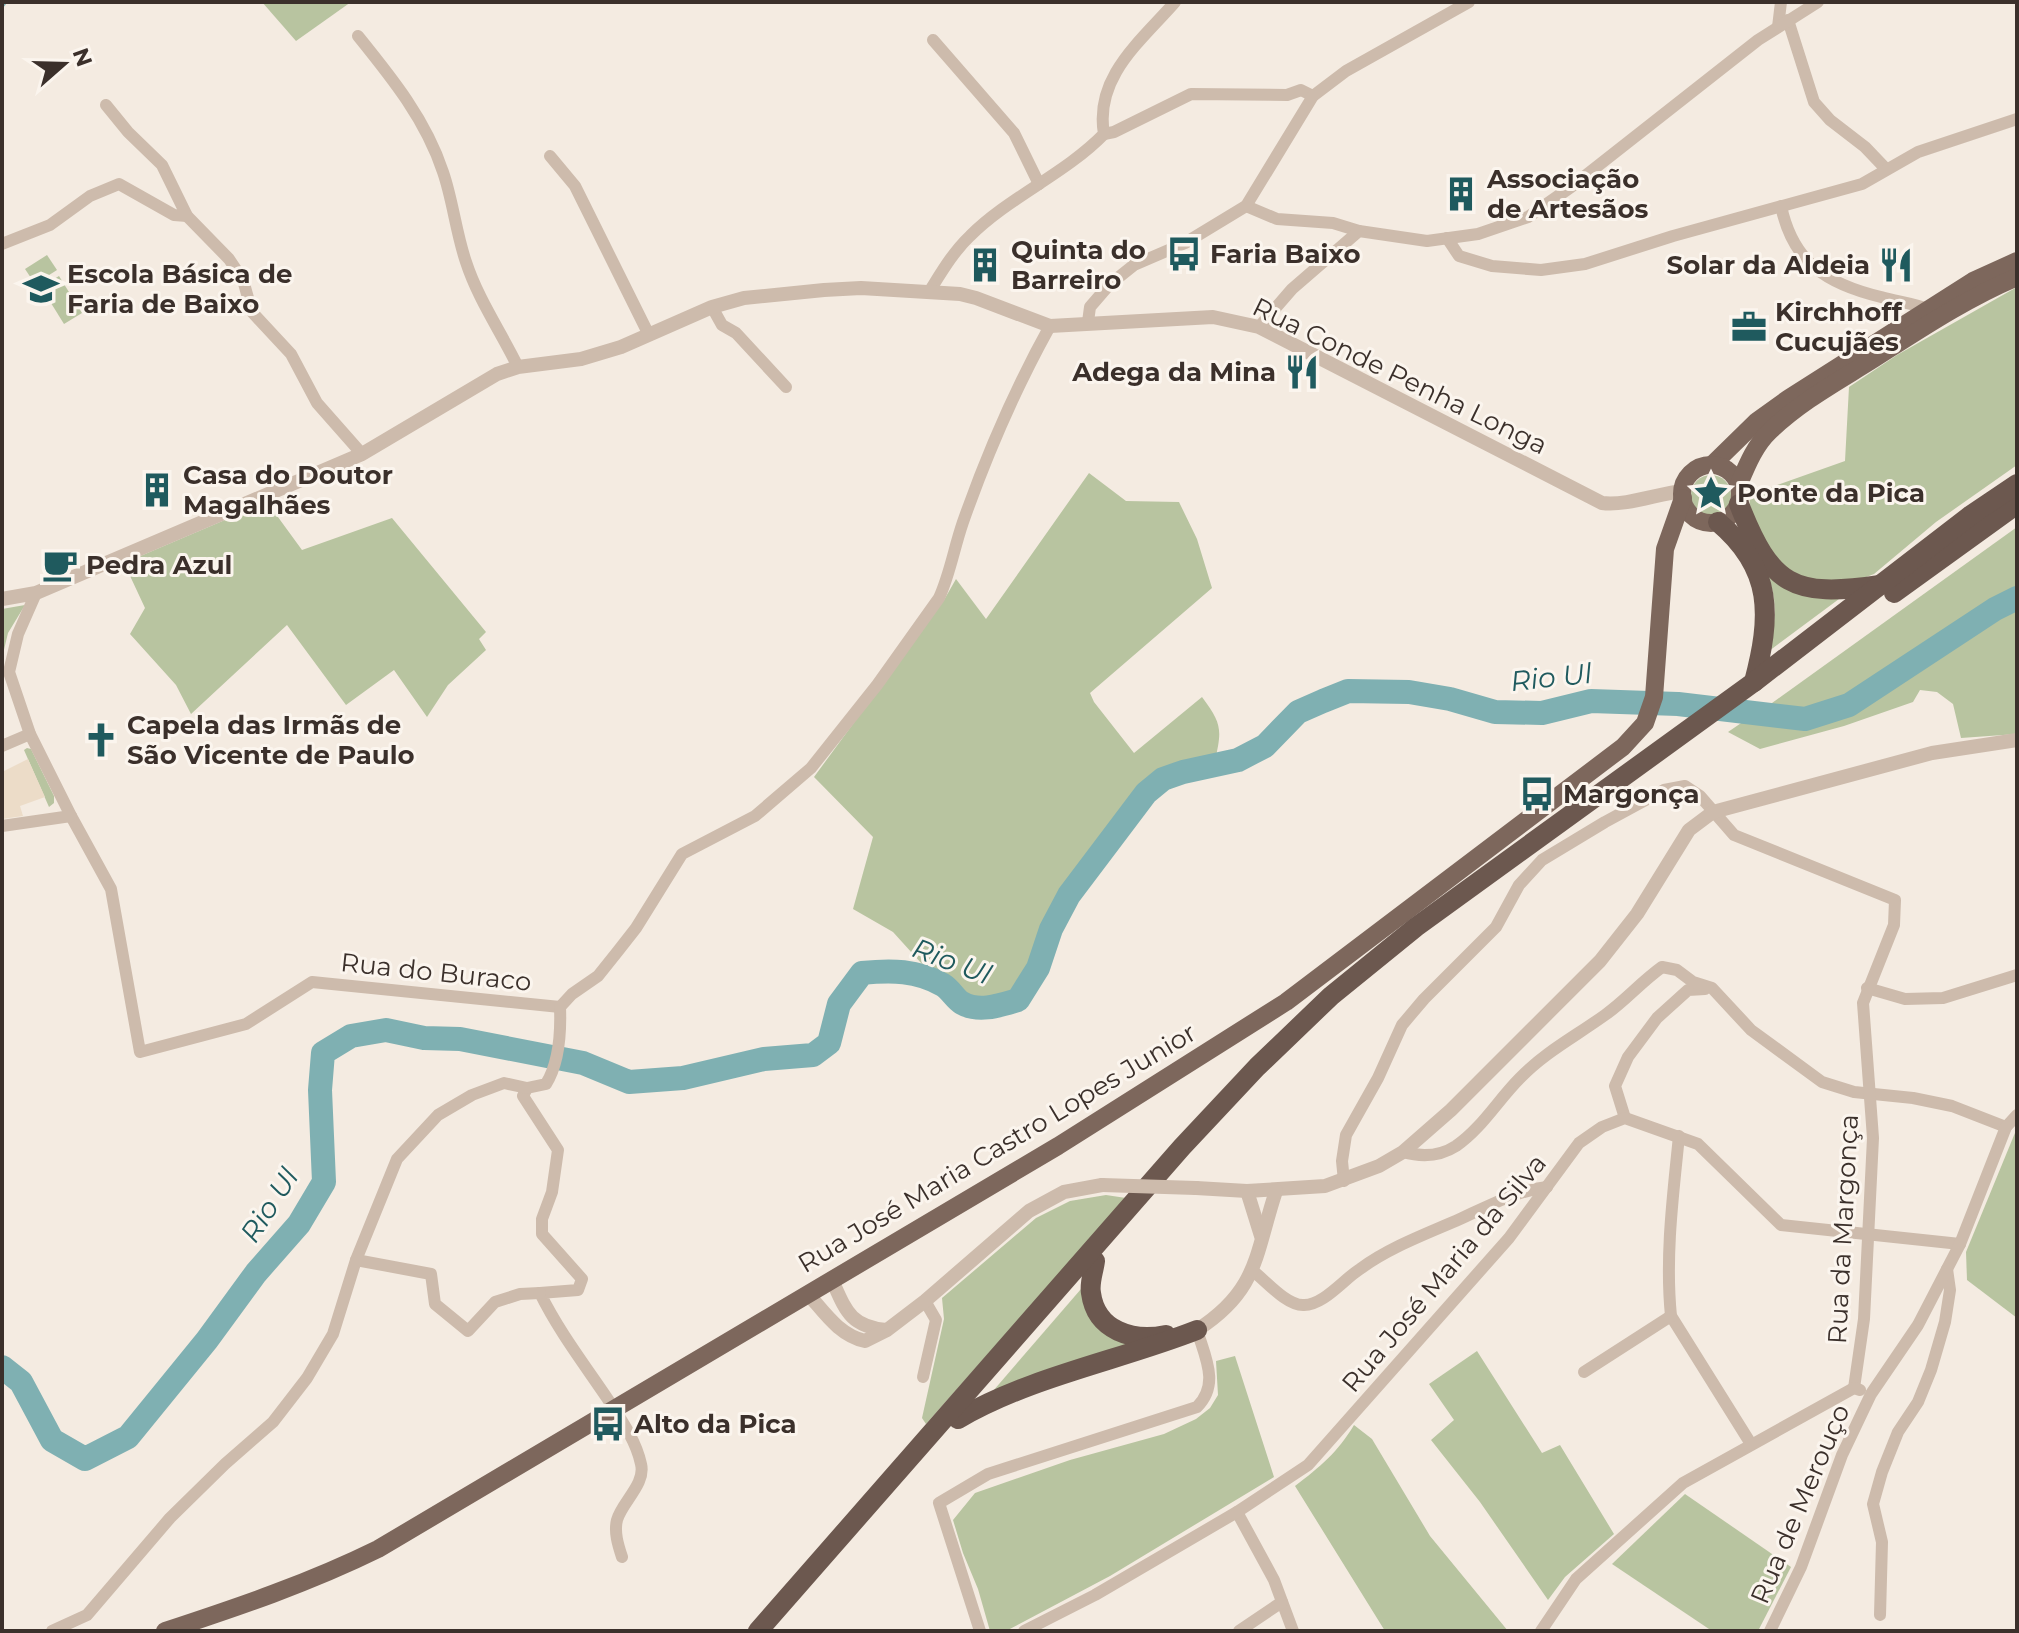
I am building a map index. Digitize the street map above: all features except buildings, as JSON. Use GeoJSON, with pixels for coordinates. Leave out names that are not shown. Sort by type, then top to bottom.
{"type":"FeatureCollection","features":[{"type":"Feature","properties":{"kind":"highway"},"geometry":{"type":"LineString","coordinates":[[1756,687],[1961,523],[2017,484]]}},
{"type":"Feature","properties":{"kind":"highway"},"geometry":{"type":"LineString","coordinates":[[1739,494],[1760,552],[1780,576],[1818,591],[1884,584]]}},
{"type":"Feature","properties":{"kind":"highway"},"geometry":{"type":"LineString","coordinates":[[758,1631],[1182,1147],[1296,1028],[1331,996],[1416,927],[2017,504]]}},
{"type":"Feature","properties":{"kind":"highway"},"geometry":{"type":"LineString","coordinates":[[1709,522],[1733,535],[1747,554],[1765,599],[1765,631],[1756,687]]}},
{"type":"Feature","properties":{"kind":"highway"},"geometry":{"type":"LineString","coordinates":[[771,1631],[1246,1091],[1335,1003],[1421,933],[1684,737]]}},
{"type":"Feature","properties":{"kind":"highway"},"geometry":{"type":"LineString","coordinates":[[1095,1261],[1090,1291],[1096,1310],[1114,1330],[1131,1337],[1197,1330]]}},
{"type":"Feature","properties":{"kind":"highway"},"geometry":{"type":"LineString","coordinates":[[958,1419],[1017,1389],[1197,1330]]}},
{"type":"Feature","properties":{"kind":"main road"},"geometry":{"type":"LineString","coordinates":[[1668,536],[1727,519],[1751,457],[1768,433],[1935,313],[1973,281],[2017,261]]}},
{"type":"Feature","properties":{"kind":"main road"},"geometry":{"type":"LineString","coordinates":[[1709,522],[1689,512],[1682,495],[1692,472],[1712,465],[1757,421],[1789,398],[1935,313],[2017,277]]}},
{"type":"Feature","properties":{"kind":"main road"},"geometry":{"type":"LineString","coordinates":[[1712,465],[1728,470],[1739,494]]}},
{"type":"Feature","properties":{"kind":"main road","name":"Rua José Maria Castro Lopes Junior"},"geometry":{"type":"LineString","coordinates":[[165,1631],[277,1594],[366,1555],[1058,1146],[1286,1002],[1623,747],[1647,718],[1657,674],[1665,549],[1682,495]]}},
{"type":"Feature","properties":{"kind":"street"},"geometry":{"type":"LineString","coordinates":[[1104,134],[1101,115],[1117,68],[1175,2]]}},
{"type":"Feature","properties":{"kind":"street"},"geometry":{"type":"LineString","coordinates":[[1088,322],[1090,307],[1109,285],[1134,265],[1185,243],[1246,206],[1313,96],[1346,71],[1469,2]]}},
{"type":"Feature","properties":{"kind":"street"},"geometry":{"type":"LineString","coordinates":[[1781,2],[1783,24],[1814,102],[1886,169]]}},
{"type":"Feature","properties":{"kind":"street"},"geometry":{"type":"LineString","coordinates":[[1246,206],[1277,219],[1333,223],[1359,231],[1427,241],[1478,234],[1528,217],[1783,24],[1818,2]]}},
{"type":"Feature","properties":{"kind":"street"},"geometry":{"type":"LineString","coordinates":[[358,36],[396,84],[425,128],[443,169],[465,261],[484,305],[518,367]]}},
{"type":"Feature","properties":{"kind":"street"},"geometry":{"type":"LineString","coordinates":[[933,40],[1014,133],[1039,184]]}},
{"type":"Feature","properties":{"kind":"street"},"geometry":{"type":"LineString","coordinates":[[929,292],[970,235],[1086,153],[1104,134],[1191,94],[1287,95],[1301,90],[1313,96]]}},
{"type":"Feature","properties":{"kind":"street"},"geometry":{"type":"LineString","coordinates":[[106,105],[162,165],[187,216],[229,259],[243,280],[252,312],[291,354],[317,403],[362,454]]}},
{"type":"Feature","properties":{"kind":"street"},"geometry":{"type":"LineString","coordinates":[[1447,238],[1459,256],[1492,266],[1541,270],[1585,264],[1862,184],[1918,152],[2017,119]]}},
{"type":"Feature","properties":{"kind":"street"},"geometry":{"type":"LineString","coordinates":[[550,156],[575,186],[649,335]]}},
{"type":"Feature","properties":{"kind":"street"},"geometry":{"type":"LineString","coordinates":[[2,244],[50,225],[90,196],[119,184],[174,215],[187,216]]}},
{"type":"Feature","properties":{"kind":"street"},"geometry":{"type":"LineString","coordinates":[[1781,206],[1797,251],[1811,266],[1843,285],[1935,313]]}},
{"type":"Feature","properties":{"kind":"street"},"geometry":{"type":"LineString","coordinates":[[1259,327],[1292,289],[1359,231]]}},
{"type":"Feature","properties":{"kind":"street"},"geometry":{"type":"LineString","coordinates":[[2,599],[36,593],[362,454],[478,383],[518,367],[581,359],[649,335],[712,307],[744,298],[861,288],[929,292],[976,298],[1050,326],[1016,387],[989,453],[942,591],[885,675],[811,768],[755,816],[682,854],[618,951],[598,976],[572,994],[560,1007],[561,1026],[552,1074],[546,1084],[527,1088],[504,1083],[472,1095],[438,1115],[397,1159],[356,1260],[333,1334],[307,1378],[273,1422],[170,1518],[87,1615],[52,1631]]}},
{"type":"Feature","properties":{"kind":"street"},"geometry":{"type":"LineString","coordinates":[[712,307],[722,325],[736,333],[786,387]]}},
{"type":"Feature","properties":{"kind":"street","name":"Rua Conde Penha Longa"},"geometry":{"type":"LineString","coordinates":[[1050,326],[1213,317],[1259,327],[1602,503],[1615,504],[1656,494],[1682,495]]}},
{"type":"Feature","properties":{"kind":"street"},"geometry":{"type":"LineString","coordinates":[[2,826],[71,816],[30,734],[9,672],[18,634],[36,593]]}},
{"type":"Feature","properties":{"kind":"street"},"geometry":{"type":"LineString","coordinates":[[2,746],[30,734]]}},
{"type":"Feature","properties":{"kind":"street"},"geometry":{"type":"LineString","coordinates":[[808,1294],[850,1338],[865,1341],[887,1330],[925,1301],[1029,1211],[1064,1192],[1102,1185],[1276,1191],[1325,1186],[1379,1166],[1403,1152],[1451,1110],[1600,961],[1637,914],[1689,830],[1713,812],[1920,756],[2017,740]]}},
{"type":"Feature","properties":{"kind":"street"},"geometry":{"type":"LineString","coordinates":[[1344,1181],[1342,1161],[1346,1135],[1378,1078],[1402,1025],[1496,927],[1519,885],[1542,860],[1664,790],[1685,786],[1700,796],[1713,812]]}},
{"type":"Feature","properties":{"kind":"street","name":"Rua da Margonça"},"geometry":{"type":"LineString","coordinates":[[1713,812],[1734,835],[1895,900],[1894,925],[1863,1003],[1873,1138],[1864,1319],[1854,1388]]}},
{"type":"Feature","properties":{"kind":"street","name":"Rua do Buraco"},"geometry":{"type":"LineString","coordinates":[[71,816],[111,889],[140,1052],[246,1024],[312,982],[560,1007]]}},
{"type":"Feature","properties":{"kind":"street"},"geometry":{"type":"LineString","coordinates":[[1403,1152],[1427,1156],[1454,1147],[1481,1125],[1521,1077],[1565,1040],[1607,1014],[1641,981],[1662,967],[1677,970],[1693,982],[1712,988],[1751,1030],[1822,1082],[1854,1092],[1952,1106],[2006,1127],[2017,1115]]}},
{"type":"Feature","properties":{"kind":"street"},"geometry":{"type":"LineString","coordinates":[[1867,988],[1905,999],[1943,998],[2017,975]]}},
{"type":"Feature","properties":{"kind":"street"},"geometry":{"type":"LineString","coordinates":[[1712,988],[1688,990],[1657,1018],[1628,1057],[1615,1086],[1625,1118],[1698,1144],[1781,1225],[1960,1244]]}},
{"type":"Feature","properties":{"kind":"street"},"geometry":{"type":"LineString","coordinates":[[356,1260],[431,1274],[435,1304],[468,1331],[495,1302],[520,1294],[578,1290],[582,1279],[542,1234],[542,1219],[552,1192],[558,1150],[523,1096],[527,1088]]}},
{"type":"Feature","properties":{"kind":"street","name":"Rua José Maria da Silva"},"geometry":{"type":"LineString","coordinates":[[1024,1631],[1095,1595],[1237,1512],[1308,1465],[1509,1238],[1579,1143],[1602,1127],[1625,1118]]}},
{"type":"Feature","properties":{"kind":"street","name":"Rua de Merouço"},"geometry":{"type":"LineString","coordinates":[[1770,1631],[1801,1567],[1842,1455],[1871,1394],[1918,1325],[1960,1244],[2006,1127]]}},
{"type":"Feature","properties":{"kind":"street"},"geometry":{"type":"LineString","coordinates":[[1679,1136],[1668,1294],[1671,1316],[1751,1444]]}},
{"type":"Feature","properties":{"kind":"street"},"geometry":{"type":"LineString","coordinates":[[1253,1271],[1289,1300],[1301,1306],[1308,1305],[1361,1268],[1407,1242],[1525,1190],[1547,1187]]}},
{"type":"Feature","properties":{"kind":"street"},"geometry":{"type":"LineString","coordinates":[[1247,1191],[1261,1236]]}},
{"type":"Feature","properties":{"kind":"street"},"geometry":{"type":"LineString","coordinates":[[980,1631],[939,1503],[988,1474],[1197,1407],[1206,1398],[1210,1373],[1197,1330],[1229,1306],[1242,1291],[1253,1271],[1276,1191]]}},
{"type":"Feature","properties":{"kind":"street"},"geometry":{"type":"LineString","coordinates":[[1880,1615],[1882,1542],[1873,1504],[1898,1432],[1918,1402],[1931,1370],[1945,1322],[1950,1290],[1947,1269]]}},
{"type":"Feature","properties":{"kind":"street"},"geometry":{"type":"LineString","coordinates":[[832,1280],[853,1320],[871,1328],[887,1330]]}},
{"type":"Feature","properties":{"kind":"street"},"geometry":{"type":"LineString","coordinates":[[540,1293],[553,1319],[616,1410],[642,1465],[638,1481],[617,1521],[616,1539],[622,1557]]}},
{"type":"Feature","properties":{"kind":"street"},"geometry":{"type":"LineString","coordinates":[[923,1377],[936,1320],[925,1301]]}},
{"type":"Feature","properties":{"kind":"street"},"geometry":{"type":"LineString","coordinates":[[1584,1372],[1671,1316]]}},
{"type":"Feature","properties":{"kind":"street"},"geometry":{"type":"LineString","coordinates":[[1541,1631],[1576,1579],[1683,1483],[1854,1388],[1871,1394]]}},
{"type":"Feature","properties":{"kind":"street"},"geometry":{"type":"LineString","coordinates":[[1237,1512],[1274,1580],[1293,1631]]}},
{"type":"Feature","properties":{"kind":"street"},"geometry":{"type":"LineString","coordinates":[[1239,1631],[1282,1602]]}},
{"type":"Feature","properties":{"kind":"green space"},"geometry":{"type":"Polygon","coordinates":[[[262,2],[351,2],[296,41],[262,2]]]}},
{"type":"Feature","properties":{"kind":"green space"},"geometry":{"type":"Polygon","coordinates":[[[47,255],[57,270],[35,284],[25,269],[47,255]]]}},
{"type":"Feature","properties":{"kind":"green space"},"geometry":{"type":"Polygon","coordinates":[[[59,276],[82,313],[64,324],[41,287],[59,276]]]}},
{"type":"Feature","properties":{"kind":"green space"},"geometry":{"type":"Polygon","coordinates":[[[2017,287],[2017,465],[1936,522],[1874,574],[1856,581],[1831,584],[1786,572],[1752,522],[1749,495],[1845,461],[1849,387],[1897,355],[2017,287]]]}},
{"type":"Feature","properties":{"kind":"green space"},"geometry":{"type":"Polygon","coordinates":[[[1089,473],[1126,501],[1179,502],[1197,539],[1212,588],[1090,693],[1134,753],[1202,697],[1219,727],[1215,761],[1161,774],[1129,804],[1060,900],[1015,997],[997,1002],[975,1002],[963,997],[922,964],[893,932],[853,909],[873,837],[814,777],[944,600],[956,579],[986,619],[1089,473]]]}},
{"type":"Feature","properties":{"kind":"green space"},"geometry":{"type":"Polygon","coordinates":[[[1711,475],[1725,481],[1731,495],[1725,509],[1711,515],[1697,509],[1691,495],[1697,481],[1711,475]]]}},
{"type":"Feature","properties":{"kind":"green space"},"geometry":{"type":"Polygon","coordinates":[[[267,502],[302,550],[392,518],[486,632],[479,639],[486,650],[448,685],[427,717],[394,670],[346,705],[287,625],[191,714],[176,685],[130,634],[145,608],[124,563],[267,502]]]}},
{"type":"Feature","properties":{"kind":"green space"},"geometry":{"type":"Polygon","coordinates":[[[2017,527],[2017,592],[1836,705],[1802,713],[1765,708],[2017,527]]]}},
{"type":"Feature","properties":{"kind":"green space"},"geometry":{"type":"Polygon","coordinates":[[[1767,575],[1819,597],[1839,599],[1769,651],[1775,613],[1767,575]]]}},
{"type":"Feature","properties":{"kind":"green space"},"geometry":{"type":"Polygon","coordinates":[[[2017,602],[2017,734],[1961,738],[1953,704],[1937,692],[1920,690],[1913,702],[1844,726],[1760,749],[1728,732],[1750,717],[1799,721],[1859,702],[1915,671],[2017,602]]]}},
{"type":"Feature","properties":{"kind":"green space"},"geometry":{"type":"Polygon","coordinates":[[[25,605],[8,633],[2,658],[2,609],[25,605]]]}},
{"type":"Feature","properties":{"kind":"green space"},"geometry":{"type":"Polygon","coordinates":[[[31,749],[54,796],[54,803],[49,807],[24,750],[31,749]]]}},
{"type":"Feature","properties":{"kind":"green space"},"geometry":{"type":"Polygon","coordinates":[[[2017,1128],[2017,1318],[1967,1280],[1966,1252],[2017,1128]]]}},
{"type":"Feature","properties":{"kind":"green space"},"geometry":{"type":"Polygon","coordinates":[[[1106,1195],[1126,1198],[926,1424],[922,1418],[944,1319],[942,1298],[1036,1218],[1070,1201],[1106,1195]]]}},
{"type":"Feature","properties":{"kind":"green space"},"geometry":{"type":"Polygon","coordinates":[[[1081,1289],[1134,1346],[993,1391],[1081,1289]]]}},
{"type":"Feature","properties":{"kind":"green space"},"geometry":{"type":"Polygon","coordinates":[[[1477,1351],[1542,1453],[1560,1445],[1614,1534],[1565,1577],[1548,1600],[1480,1502],[1431,1440],[1454,1420],[1429,1384],[1477,1351]]]}},
{"type":"Feature","properties":{"kind":"green space"},"geometry":{"type":"Polygon","coordinates":[[[1235,1356],[1274,1477],[1110,1576],[1006,1631],[990,1631],[953,1520],[975,1493],[1070,1460],[1164,1434],[1196,1419],[1210,1408],[1218,1395],[1216,1361],[1235,1356]]]}},
{"type":"Feature","properties":{"kind":"green space"},"geometry":{"type":"Polygon","coordinates":[[[1354,1425],[1372,1439],[1430,1536],[1508,1631],[1385,1631],[1295,1486],[1328,1458],[1354,1425]]]}},
{"type":"Feature","properties":{"kind":"green space"},"geometry":{"type":"Polygon","coordinates":[[[1685,1494],[1791,1567],[1758,1631],[1712,1631],[1612,1564],[1685,1494]]]}},
{"type":"Feature","properties":{"kind":"shaded area"},"geometry":{"type":"Polygon","coordinates":[[[28,759],[45,797],[20,806],[23,816],[2,819],[2,772],[28,759]]]}},
{"type":"Feature","properties":{"kind":"waterway"},"geometry":{"type":"LineString","coordinates":[[2,6],[5,2]]}},
{"type":"Feature","properties":{"kind":"waterway","name":"Rio Ul"},"geometry":{"type":"LineString","coordinates":[[2,1367],[21,1382],[52,1440],[85,1459],[128,1437],[207,1340],[256,1273],[299,1224],[324,1182],[320,1090],[323,1053],[351,1036],[386,1030],[424,1038],[460,1039],[583,1063],[629,1082],[683,1078],[764,1059],[813,1055],[829,1043],[839,1004],[862,973],[894,972],[923,976],[943,985],[969,1006],[990,1007],[1018,1000],[1038,968],[1051,929],[1069,895],[1146,793],[1163,779],[1238,760],[1265,746],[1298,712],[1348,691],[1409,692],[1450,699],[1495,712],[1542,713],[1591,701],[1678,704],[1805,719],[1849,705],[1995,609],[2017,598]]}},
{"type":"Feature","properties":{"kind":"place","name":"Associação de Artesãos"},"geometry":{"type":"Point","coordinates":[1461,194]}},
{"type":"Feature","properties":{"kind":"place","name":"Faria Baixo"},"geometry":{"type":"Point","coordinates":[1184,254]}},
{"type":"Feature","properties":{"kind":"place","name":"Quinta do Barreiro"},"geometry":{"type":"Point","coordinates":[985,265]}},
{"type":"Feature","properties":{"kind":"place","name":"Solar da Aldeia"},"geometry":{"type":"Point","coordinates":[1896,265]}},
{"type":"Feature","properties":{"kind":"place","name":"Escola Básica de Faria de Baixo"},"geometry":{"type":"Point","coordinates":[41,289]}},
{"type":"Feature","properties":{"kind":"place","name":"Kirchhoff Cucujães"},"geometry":{"type":"Point","coordinates":[1749,327]}},
{"type":"Feature","properties":{"kind":"place","name":"Adega da Mina"},"geometry":{"type":"Point","coordinates":[1302,372]}},
{"type":"Feature","properties":{"kind":"place","name":"Casa do Doutor Magalhães"},"geometry":{"type":"Point","coordinates":[157,490]}},
{"type":"Feature","properties":{"kind":"place","name":"Ponte da Pica"},"geometry":{"type":"Point","coordinates":[1711,493]}},
{"type":"Feature","properties":{"kind":"place","name":"Pedra Azul"},"geometry":{"type":"Point","coordinates":[60,565]}},
{"type":"Feature","properties":{"kind":"place","name":"Capela das Irmãs de São Vicente de Paulo"},"geometry":{"type":"Point","coordinates":[101,740]}},
{"type":"Feature","properties":{"kind":"place","name":"Margonça"},"geometry":{"type":"Point","coordinates":[1537,794]}},
{"type":"Feature","properties":{"kind":"place","name":"Alto da Pica"},"geometry":{"type":"Point","coordinates":[608,1424]}}]}
